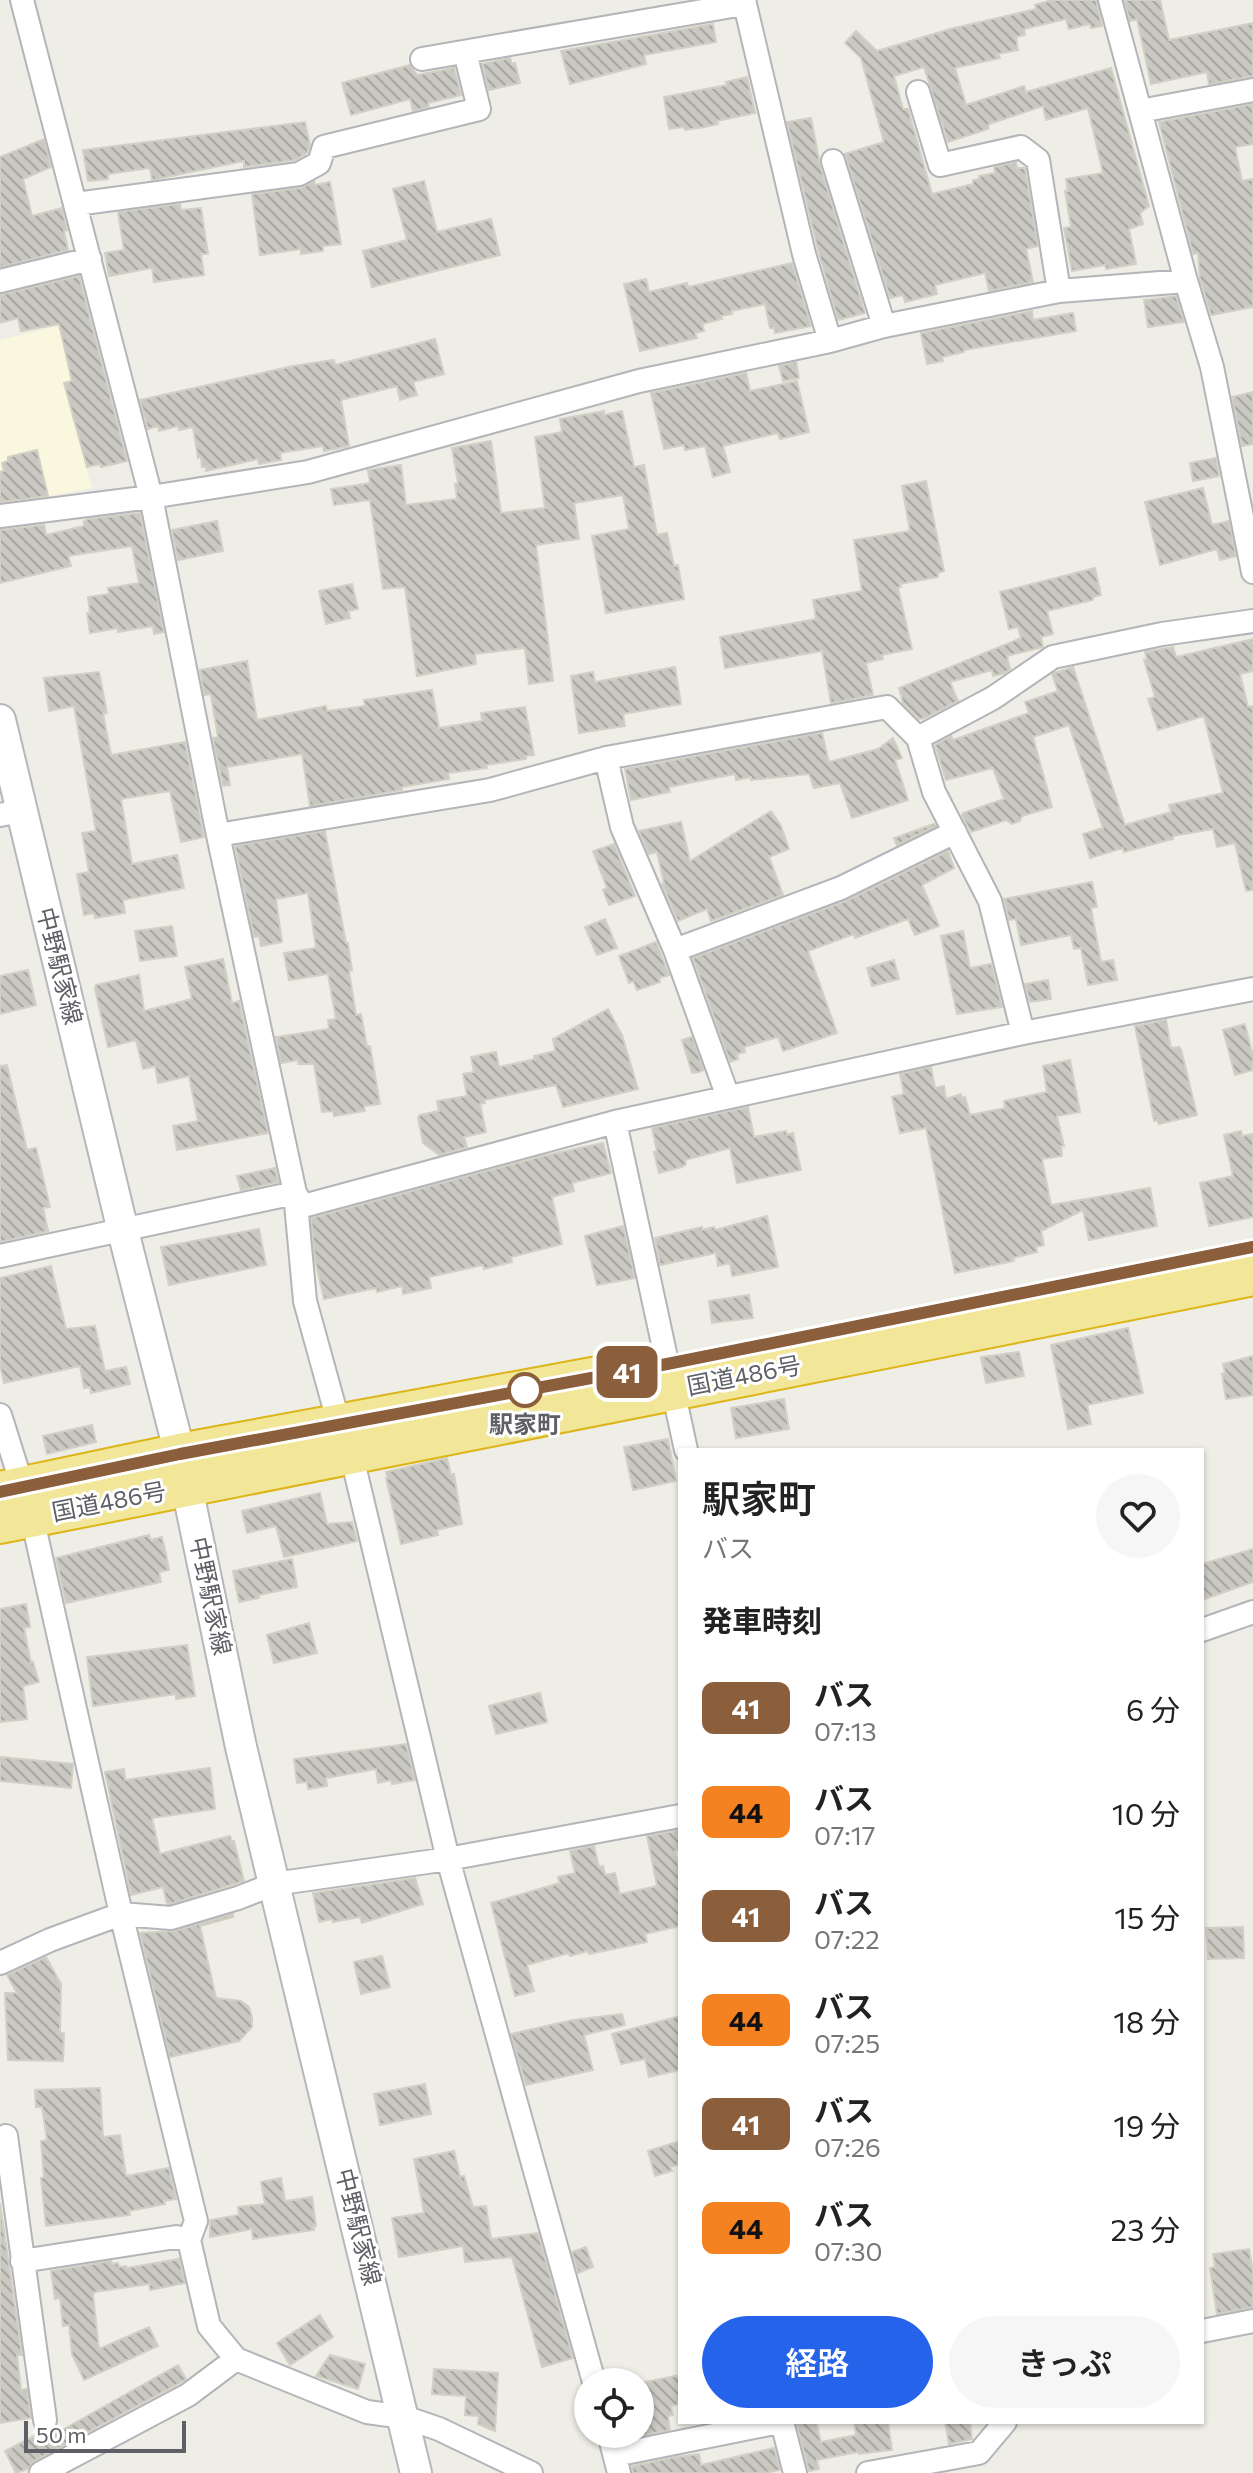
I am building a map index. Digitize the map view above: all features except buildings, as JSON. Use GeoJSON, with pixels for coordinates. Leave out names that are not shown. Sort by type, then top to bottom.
{"type":"FeatureCollection","features":[{"type":"Feature","properties":{"kind":"highway","name":"国道486号"},"geometry":{"type":"LineString","coordinates":[[671,1377],[1253,1247]]}},
{"type":"Feature","properties":{"kind":"highway","name":"国道486号"},"geometry":{"type":"LineString","coordinates":[[14,1505],[345,1438],[671,1377],[1253,1275]]}},
{"type":"Feature","properties":{"kind":"main road","name":"中野駅家線"},"geometry":{"type":"LineString","coordinates":[[0,720],[11,813],[184,1470],[241,1747],[416,2473]]}},
{"type":"Feature","properties":{"kind":"street"},"geometry":{"type":"LineString","coordinates":[[22,0],[151,497],[218,835],[295,1193],[305,1301],[345,1438],[448,1859],[590,2368]]}},
{"type":"Feature","properties":{"kind":"street"},"geometry":{"type":"LineString","coordinates":[[1110,0],[1212,367],[1253,572]]}},
{"type":"Feature","properties":{"kind":"street"},"geometry":{"type":"LineString","coordinates":[[422,59],[744,2],[804,254],[830,341]]}},
{"type":"Feature","properties":{"kind":"street"},"geometry":{"type":"LineString","coordinates":[[76,204],[299,174],[319,163],[324,147],[479,109],[465,52]]}},
{"type":"Feature","properties":{"kind":"street"},"geometry":{"type":"LineString","coordinates":[[1140,111],[1253,90]]}},
{"type":"Feature","properties":{"kind":"street"},"geometry":{"type":"LineString","coordinates":[[918,92],[940,165],[1021,147],[1038,160],[1059,291]]}},
{"type":"Feature","properties":{"kind":"street"},"geometry":{"type":"LineString","coordinates":[[833,161],[884,326]]}},
{"type":"Feature","properties":{"kind":"street"},"geometry":{"type":"LineString","coordinates":[[0,281],[90,259]]}},
{"type":"Feature","properties":{"kind":"street"},"geometry":{"type":"LineString","coordinates":[[0,516],[151,497],[308,472],[639,381],[830,341],[884,326],[1059,291],[1186,281]]}},
{"type":"Feature","properties":{"kind":"street"},"geometry":{"type":"LineString","coordinates":[[918,738],[993,698],[1053,657],[1162,634],[1253,621]]}},
{"type":"Feature","properties":{"kind":"street"},"geometry":{"type":"LineString","coordinates":[[218,835],[490,790],[606,758],[887,707],[918,738],[934,792],[990,901],[1023,1033]]}},
{"type":"Feature","properties":{"kind":"street"},"geometry":{"type":"LineString","coordinates":[[606,758],[622,827],[675,950],[728,1097]]}},
{"type":"Feature","properties":{"kind":"street"},"geometry":{"type":"LineString","coordinates":[[675,950],[841,888],[955,832]]}},
{"type":"Feature","properties":{"kind":"street"},"geometry":{"type":"LineString","coordinates":[[295,1193],[303,1206],[615,1122],[1023,1033],[1253,989]]}},
{"type":"Feature","properties":{"kind":"street"},"geometry":{"type":"LineString","coordinates":[[615,1122],[686,1448]]}},
{"type":"Feature","properties":{"kind":"street"},"geometry":{"type":"LineString","coordinates":[[0,1256],[295,1193]]}},
{"type":"Feature","properties":{"kind":"street"},"geometry":{"type":"LineString","coordinates":[[0,1415],[14,1505],[121,1914],[196,2221],[189,2240],[209,2326],[236,2359],[367,2412],[404,2417],[439,2429],[531,2473]]}},
{"type":"Feature","properties":{"kind":"street"},"geometry":{"type":"LineString","coordinates":[[1204,1629],[1253,1612]]}},
{"type":"Feature","properties":{"kind":"street"},"geometry":{"type":"LineString","coordinates":[[0,1963],[50,1940],[121,1914],[171,1918],[274,1884],[448,1859],[678,1816]]}},
{"type":"Feature","properties":{"kind":"street"},"geometry":{"type":"LineString","coordinates":[[6,2136],[45,2420]]}},
{"type":"Feature","properties":{"kind":"street"},"geometry":{"type":"LineString","coordinates":[[22,2261],[176,2237],[189,2240]]}},
{"type":"Feature","properties":{"kind":"street"},"geometry":{"type":"LineString","coordinates":[[1204,2331],[1253,2321]]}},
{"type":"Feature","properties":{"kind":"street"},"geometry":{"type":"LineString","coordinates":[[41,2473],[188,2395],[236,2359]]}},
{"type":"Feature","properties":{"kind":"street"},"geometry":{"type":"LineString","coordinates":[[614,2454],[771,2424]]}},
{"type":"Feature","properties":{"kind":"street"},"geometry":{"type":"LineString","coordinates":[[782,2424],[795,2473]]}},
{"type":"Feature","properties":{"kind":"street"},"geometry":{"type":"LineString","coordinates":[[868,2473],[979,2453],[1000,2424]]}},
{"type":"Feature","properties":{"kind":"shaded area"},"geometry":{"type":"Polygon","coordinates":[[[66,324],[72,415],[92,488],[0,505],[0,340],[66,324]]]}},
{"type":"Feature","properties":{"kind":"bus line","name":"41"},"geometry":{"type":"LineString","coordinates":[[0,1492],[180,1454],[667,1364],[1253,1247]]}},
{"type":"Feature","properties":{"kind":"place","name":"駅家町"},"geometry":{"type":"Point","coordinates":[525,1390]}}]}
